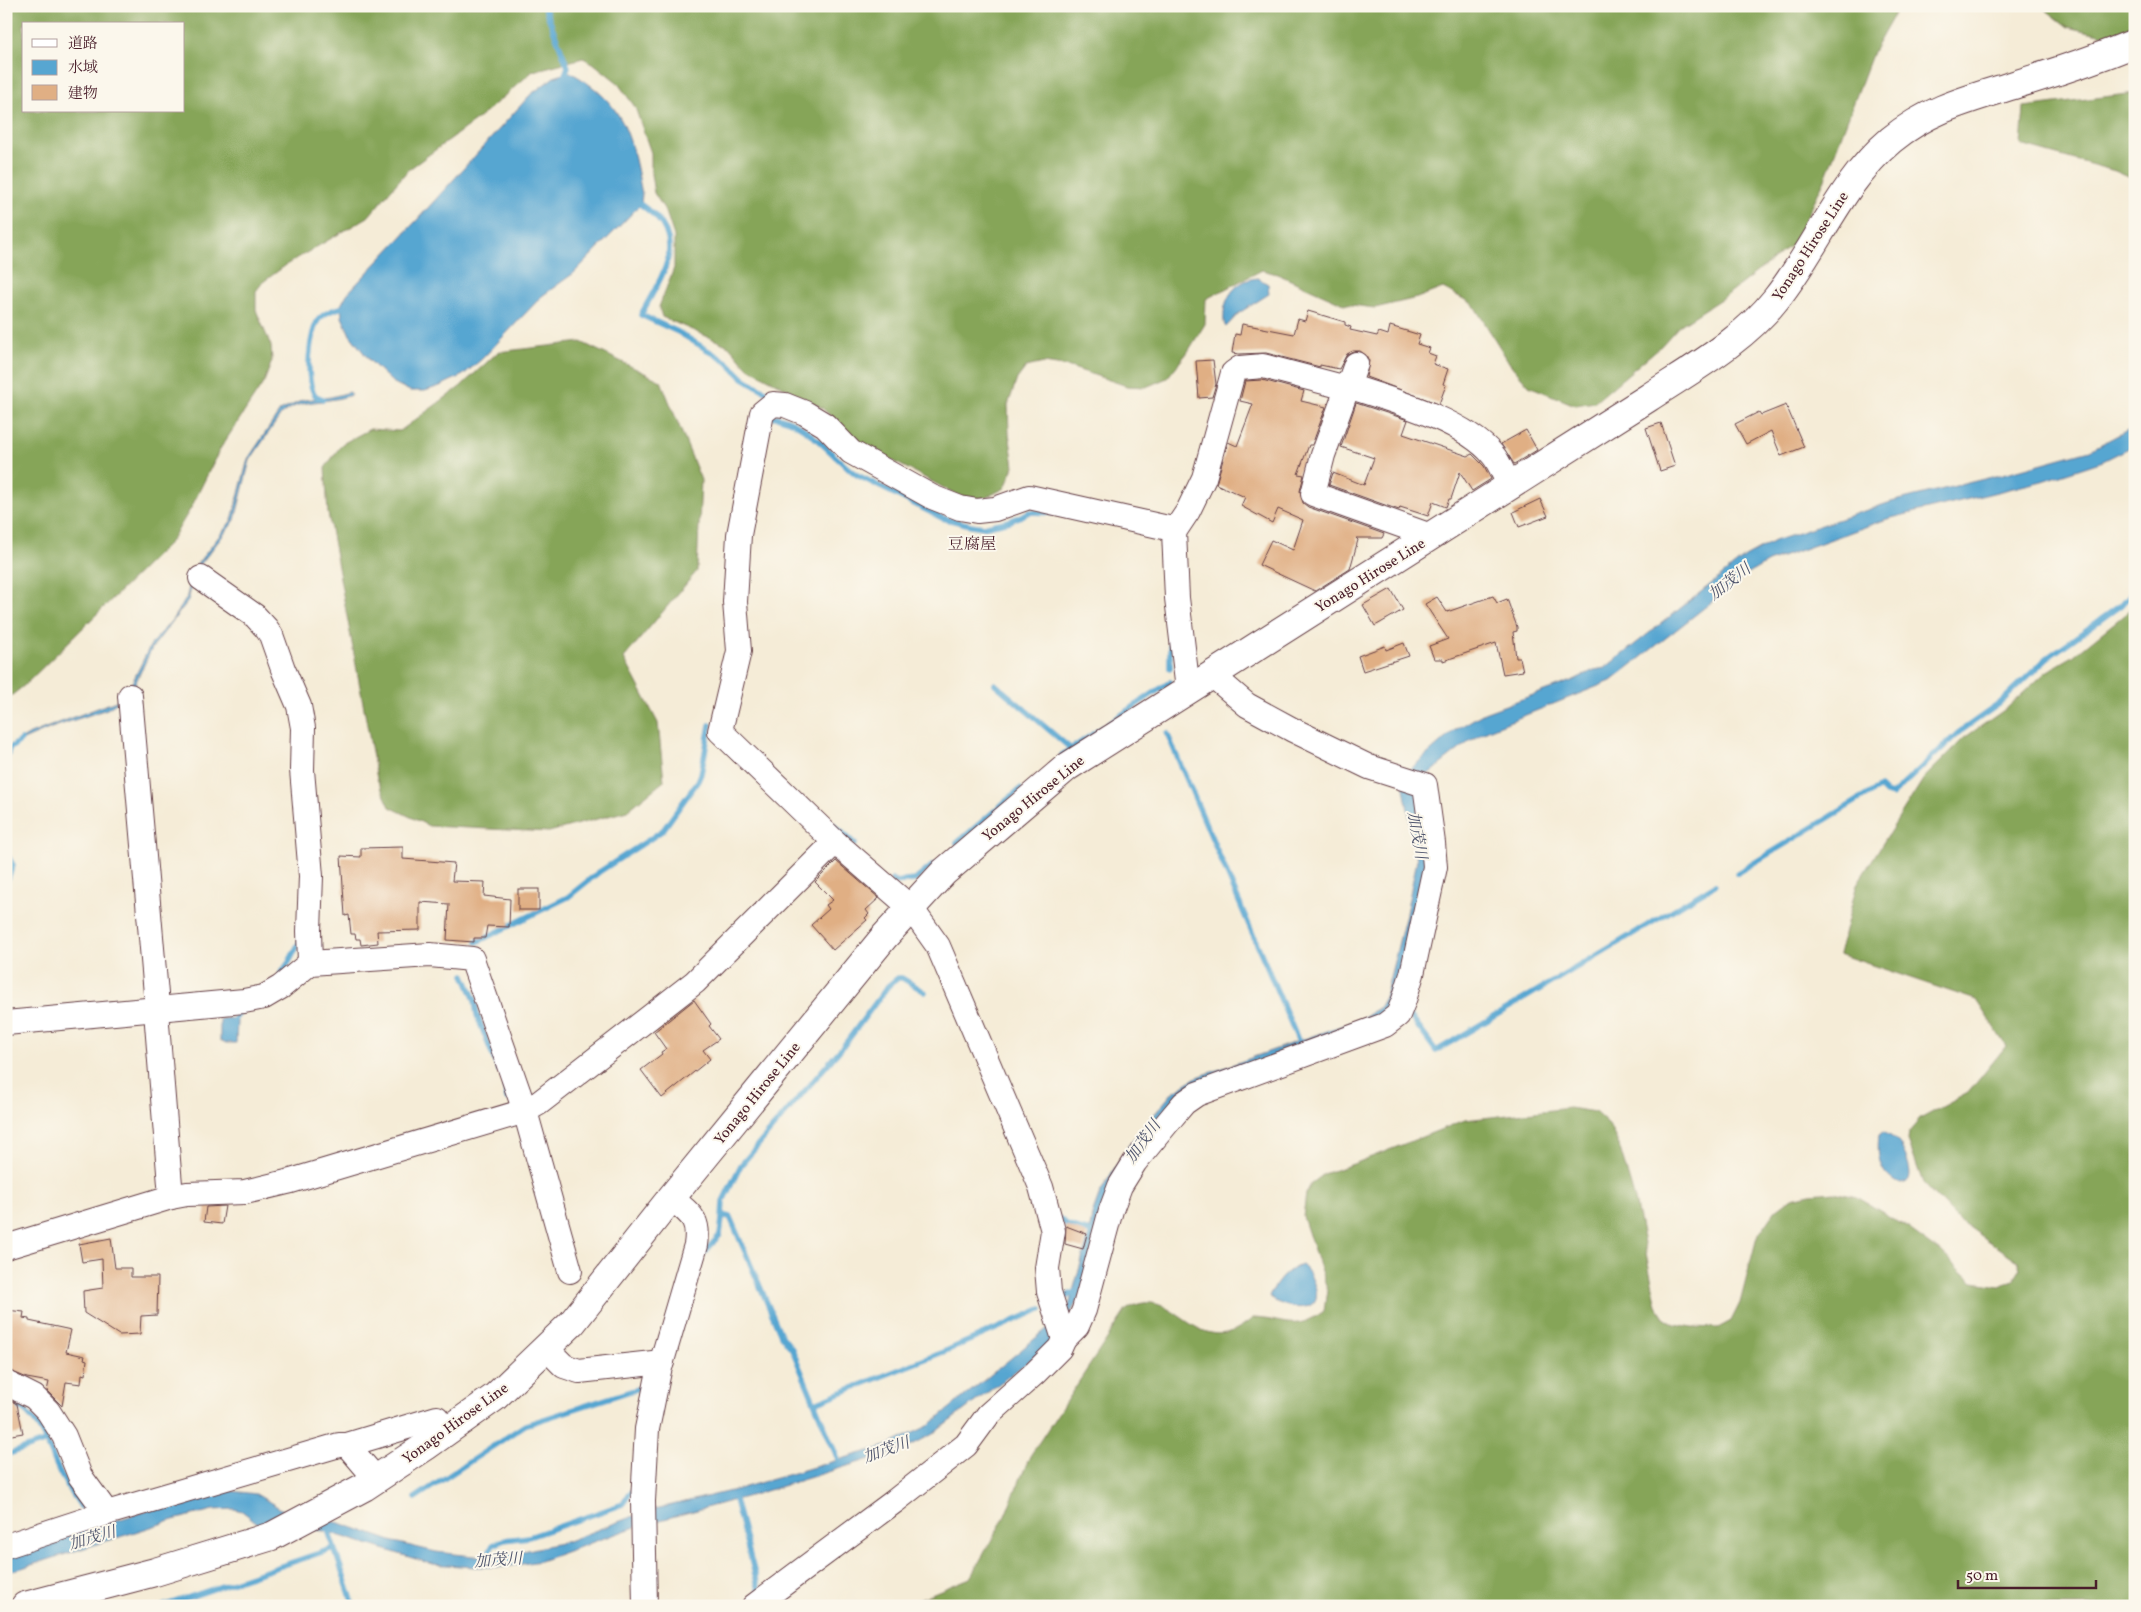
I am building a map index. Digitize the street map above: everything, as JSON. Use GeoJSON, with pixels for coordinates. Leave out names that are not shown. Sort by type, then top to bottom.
{"type":"FeatureCollection","features":[{"type":"Feature","properties":{"kind":"main road","name":"Yonago Hirose Line"},"geometry":{"type":"LineString","coordinates":[[25,1606],[155,1572],[272,1536],[376,1479],[494,1397],[572,1323],[671,1198],[885,936],[944,872],[1067,767],[1680,378],[1734,340],[1775,301],[1788,284],[1850,186],[1870,160],[1890,141],[1914,123],[1944,107],[2093,60],[2135,43]]}},
{"type":"Feature","properties":{"kind":"street"},"geometry":{"type":"LineString","coordinates":[[1188,690],[1177,598],[1174,532],[1188,511],[1204,478],[1233,373],[1240,368],[1263,366],[1350,379],[1464,431],[1493,455],[1510,486]]}},
{"type":"Feature","properties":{"kind":"street"},"geometry":{"type":"LineString","coordinates":[[1350,379],[1323,455],[1312,494],[1431,536]]}},
{"type":"Feature","properties":{"kind":"street"},"geometry":{"type":"LineString","coordinates":[[1064,1339],[1049,1292],[1047,1268],[1053,1231],[1041,1187],[938,946],[911,908],[835,842],[720,731],[739,651],[735,602],[739,534],[762,413],[767,406],[773,404],[785,405],[805,413],[825,425],[850,452],[932,497],[960,508],[977,511],[995,509],[1029,497],[1168,528],[1174,532]]}},
{"type":"Feature","properties":{"kind":"street"},"geometry":{"type":"LineString","coordinates":[[201,578],[255,616],[266,628],[271,635],[283,669],[300,706],[304,728],[302,770],[311,876],[310,963]]}},
{"type":"Feature","properties":{"kind":"street"},"geometry":{"type":"LineString","coordinates":[[762,1604],[966,1445],[988,1415],[1060,1348],[1064,1339],[1077,1326],[1084,1310],[1110,1210],[1120,1186],[1135,1162],[1184,1103],[1197,1094],[1385,1025],[1398,1015],[1412,974],[1435,867],[1425,785],[1369,767],[1247,705],[1212,674]]}},
{"type":"Feature","properties":{"kind":"street"},"geometry":{"type":"LineString","coordinates":[[130,696],[171,1197]]}},
{"type":"Feature","properties":{"kind":"street"},"geometry":{"type":"LineString","coordinates":[[6,1248],[171,1197],[187,1194],[244,1192],[308,1176],[525,1111],[695,982],[835,842]]}},
{"type":"Feature","properties":{"kind":"street"},"geometry":{"type":"LineString","coordinates":[[6,1023],[224,1004],[264,997],[281,987],[310,963],[430,955],[472,959],[525,1111],[570,1271]]}},
{"type":"Feature","properties":{"kind":"street"},"geometry":{"type":"LineString","coordinates":[[645,1606],[643,1519],[647,1430],[662,1362],[696,1245],[698,1232],[695,1220],[671,1198]]}},
{"type":"Feature","properties":{"kind":"street"},"geometry":{"type":"LineString","coordinates":[[546,1348],[564,1366],[579,1371],[662,1362]]}},
{"type":"Feature","properties":{"kind":"street"},"geometry":{"type":"LineString","coordinates":[[6,1383],[34,1397],[48,1411],[64,1436],[80,1476],[107,1513]]}},
{"type":"Feature","properties":{"kind":"street"},"geometry":{"type":"LineString","coordinates":[[6,1546],[107,1513],[437,1418]]}},
{"type":"Feature","properties":{"kind":"street"},"geometry":{"type":"LineString","coordinates":[[347,1445],[376,1479]]}},
{"type":"Feature","properties":{"kind":"green space"},"geometry":{"type":"Polygon","coordinates":[[[6,6],[1899,6],[1873,52],[1825,179],[1794,243],[1727,295],[1679,326],[1661,346],[1595,402],[1575,405],[1529,386],[1510,364],[1473,304],[1443,288],[1417,298],[1375,308],[1344,304],[1277,274],[1262,270],[1206,299],[1205,324],[1187,353],[1167,378],[1146,387],[1127,386],[1070,367],[1044,363],[1026,367],[1017,379],[1008,405],[1009,433],[1014,466],[1005,488],[985,498],[965,499],[861,444],[822,408],[747,367],[729,346],[662,317],[659,307],[674,268],[674,236],[666,212],[654,193],[651,174],[651,153],[635,107],[617,82],[593,63],[583,58],[533,71],[479,118],[408,170],[368,217],[289,263],[263,282],[256,291],[256,310],[271,346],[272,361],[264,382],[220,449],[191,508],[171,541],[26,684],[6,700],[6,6]]]}},
{"type":"Feature","properties":{"kind":"green space"},"geometry":{"type":"Polygon","coordinates":[[[2041,6],[2135,6],[2135,24],[2108,36],[2068,27],[2041,6]]]}},
{"type":"Feature","properties":{"kind":"green space"},"geometry":{"type":"Polygon","coordinates":[[[2135,93],[2135,180],[2115,171],[2021,145],[2024,107],[2135,93]]]}},
{"type":"Feature","properties":{"kind":"green space"},"geometry":{"type":"Polygon","coordinates":[[[581,342],[661,381],[701,480],[697,571],[624,658],[658,723],[664,781],[627,811],[549,832],[429,826],[390,807],[377,779],[328,513],[325,468],[342,444],[370,429],[400,431],[460,387],[498,352],[581,342]]]}},
{"type":"Feature","properties":{"kind":"green space"},"geometry":{"type":"Polygon","coordinates":[[[2135,606],[2135,1606],[902,1606],[970,1578],[1004,1518],[1030,1456],[1126,1310],[1140,1304],[1153,1303],[1200,1329],[1212,1333],[1230,1332],[1253,1318],[1297,1323],[1314,1318],[1324,1311],[1327,1289],[1303,1217],[1306,1194],[1311,1184],[1324,1174],[1465,1120],[1569,1108],[1595,1112],[1609,1125],[1619,1145],[1635,1200],[1657,1306],[1664,1317],[1675,1324],[1718,1328],[1731,1321],[1740,1303],[1757,1237],[1776,1210],[1792,1198],[1810,1194],[1834,1192],[1857,1197],[1908,1228],[1941,1252],[1973,1282],[2001,1286],[2013,1280],[2020,1269],[2018,1261],[1957,1219],[1923,1183],[1908,1141],[1909,1132],[1920,1119],[1968,1093],[2006,1046],[1976,1000],[1839,954],[1857,884],[1924,778],[1964,738],[2007,708],[2046,672],[2073,656],[2135,606]]]}},
{"type":"Feature","properties":{"kind":"water"},"geometry":{"type":"Polygon","coordinates":[[[570,72],[603,96],[622,122],[634,154],[642,194],[641,204],[574,273],[542,296],[482,359],[463,375],[425,391],[410,391],[392,382],[370,361],[350,335],[342,317],[341,305],[347,294],[530,95],[554,77],[570,72]]]}},
{"type":"Feature","properties":{"kind":"water"},"geometry":{"type":"Polygon","coordinates":[[[1258,278],[1268,284],[1269,294],[1239,313],[1226,327],[1224,312],[1227,299],[1239,284],[1258,278]]]}},
{"type":"Feature","properties":{"kind":"water"},"geometry":{"type":"Polygon","coordinates":[[[350,392],[352,395],[296,406],[285,411],[280,416],[250,460],[235,520],[199,566],[197,564],[232,520],[248,459],[280,411],[303,400],[331,397],[350,392]]]}},
{"type":"Feature","properties":{"kind":"water","name":"加茂川"},"geometry":{"type":"Polygon","coordinates":[[[2135,426],[2135,445],[2103,461],[2042,481],[1887,519],[1768,562],[1746,575],[1611,681],[1488,730],[1470,741],[1423,778],[1431,845],[1393,1013],[1194,1094],[1156,1133],[1088,1282],[1055,1341],[933,1434],[906,1448],[753,1495],[638,1526],[540,1561],[505,1567],[432,1564],[324,1531],[260,1525],[242,1511],[234,1509],[213,1510],[173,1520],[6,1573],[6,1555],[216,1489],[256,1494],[288,1513],[340,1523],[394,1542],[436,1552],[473,1556],[505,1555],[565,1542],[647,1511],[735,1490],[886,1446],[928,1426],[1054,1323],[1069,1305],[1089,1235],[1092,1215],[1100,1193],[1128,1146],[1173,1092],[1195,1078],[1360,1019],[1379,1008],[1385,997],[1405,918],[1417,860],[1403,783],[1406,773],[1455,730],[1484,713],[1574,680],[1594,670],[1605,668],[1745,557],[1774,541],[1891,502],[2090,450],[2135,426]]]}},
{"type":"Feature","properties":{"kind":"water"},"geometry":{"type":"Polygon","coordinates":[[[190,584],[192,584],[188,601],[152,648],[134,686],[121,700],[107,709],[51,728],[12,745],[30,734],[116,701],[132,683],[150,646],[172,620],[186,599],[190,584]]]}},
{"type":"Feature","properties":{"kind":"water"},"geometry":{"type":"Polygon","coordinates":[[[229,1018],[237,1021],[236,1043],[226,1043],[220,1040],[220,1019],[229,1018]]]}},
{"type":"Feature","properties":{"kind":"water"},"geometry":{"type":"Polygon","coordinates":[[[1883,1132],[1897,1141],[1904,1152],[1910,1170],[1910,1176],[1905,1183],[1901,1184],[1894,1181],[1882,1167],[1878,1141],[1879,1135],[1883,1132]]]}},
{"type":"Feature","properties":{"kind":"water"},"geometry":{"type":"Polygon","coordinates":[[[1302,1265],[1310,1274],[1316,1292],[1315,1300],[1311,1305],[1295,1307],[1276,1302],[1269,1297],[1282,1277],[1302,1265]]]}},
{"type":"Feature","properties":{"kind":"building"},"geometry":{"type":"Polygon","coordinates":[[[1308,311],[1345,322],[1345,325],[1351,327],[1350,330],[1377,336],[1379,332],[1388,335],[1390,326],[1420,335],[1417,344],[1430,348],[1428,353],[1436,356],[1433,364],[1448,369],[1443,384],[1446,385],[1439,404],[1366,377],[1369,361],[1366,355],[1360,351],[1353,351],[1347,354],[1339,369],[1320,365],[1320,367],[1266,353],[1232,353],[1235,334],[1240,335],[1242,324],[1294,334],[1298,319],[1305,321],[1308,311]]]}},
{"type":"Feature","properties":{"kind":"building"},"geometry":{"type":"Polygon","coordinates":[[[1213,360],[1216,384],[1212,397],[1199,398],[1196,361],[1213,360]]]}},
{"type":"Feature","properties":{"kind":"building"},"geometry":{"type":"Polygon","coordinates":[[[1262,380],[1304,391],[1301,401],[1326,407],[1312,445],[1309,445],[1298,474],[1304,475],[1300,491],[1303,503],[1308,507],[1384,534],[1382,538],[1356,538],[1358,540],[1350,569],[1315,591],[1259,565],[1271,540],[1293,550],[1303,520],[1278,509],[1272,523],[1241,506],[1245,497],[1216,484],[1228,442],[1237,446],[1253,404],[1240,401],[1245,381],[1262,380]]]}},
{"type":"Feature","properties":{"kind":"building"},"geometry":{"type":"Polygon","coordinates":[[[1356,403],[1408,420],[1403,434],[1468,456],[1472,454],[1484,466],[1491,479],[1472,491],[1460,472],[1451,499],[1449,499],[1446,507],[1433,502],[1428,516],[1400,507],[1399,510],[1329,485],[1333,473],[1364,485],[1374,458],[1341,447],[1356,403]]]}},
{"type":"Feature","properties":{"kind":"building"},"geometry":{"type":"Polygon","coordinates":[[[1786,405],[1804,447],[1781,456],[1771,431],[1746,444],[1735,424],[1759,412],[1761,415],[1786,405]]]}},
{"type":"Feature","properties":{"kind":"building"},"geometry":{"type":"Polygon","coordinates":[[[1661,423],[1675,466],[1660,471],[1646,428],[1661,423]]]}},
{"type":"Feature","properties":{"kind":"building"},"geometry":{"type":"Polygon","coordinates":[[[1526,430],[1537,450],[1514,464],[1501,444],[1526,430]]]}},
{"type":"Feature","properties":{"kind":"building"},"geometry":{"type":"Polygon","coordinates":[[[1540,499],[1548,516],[1519,527],[1513,512],[1540,499]]]}},
{"type":"Feature","properties":{"kind":"building"},"geometry":{"type":"Polygon","coordinates":[[[1391,589],[1403,610],[1375,626],[1363,605],[1391,589]]]}},
{"type":"Feature","properties":{"kind":"building"},"geometry":{"type":"Polygon","coordinates":[[[1493,596],[1497,603],[1507,599],[1517,627],[1517,631],[1513,632],[1516,658],[1520,658],[1523,671],[1503,674],[1496,643],[1443,661],[1443,659],[1434,659],[1429,646],[1448,639],[1425,604],[1437,597],[1447,612],[1493,596]]]}},
{"type":"Feature","properties":{"kind":"building"},"geometry":{"type":"Polygon","coordinates":[[[1404,643],[1409,656],[1363,671],[1358,656],[1385,646],[1386,650],[1404,643]]]}},
{"type":"Feature","properties":{"kind":"building"},"geometry":{"type":"Polygon","coordinates":[[[403,847],[403,859],[454,863],[452,881],[485,882],[484,896],[510,899],[509,927],[487,926],[485,938],[474,938],[474,942],[447,940],[449,904],[420,902],[420,930],[377,931],[378,943],[361,945],[360,939],[356,939],[355,934],[351,934],[349,915],[345,916],[341,856],[361,857],[361,848],[403,847]]]}},
{"type":"Feature","properties":{"kind":"building"},"geometry":{"type":"Polygon","coordinates":[[[836,861],[879,898],[866,910],[869,914],[865,918],[867,920],[833,950],[811,925],[829,909],[826,905],[833,900],[815,882],[836,861]]]}},
{"type":"Feature","properties":{"kind":"building"},"geometry":{"type":"Polygon","coordinates":[[[518,889],[539,889],[539,910],[518,910],[518,889]]]}},
{"type":"Feature","properties":{"kind":"building"},"geometry":{"type":"Polygon","coordinates":[[[694,1000],[719,1039],[703,1050],[710,1059],[662,1098],[641,1070],[666,1049],[654,1032],[694,1000]]]}},
{"type":"Feature","properties":{"kind":"building"},"geometry":{"type":"Polygon","coordinates":[[[225,1206],[222,1224],[204,1222],[206,1207],[225,1206]]]}},
{"type":"Feature","properties":{"kind":"building"},"geometry":{"type":"Polygon","coordinates":[[[1066,1226],[1087,1234],[1083,1249],[1065,1244],[1066,1226]]]}},
{"type":"Feature","properties":{"kind":"building"},"geometry":{"type":"Polygon","coordinates":[[[111,1238],[115,1268],[131,1268],[131,1277],[158,1277],[157,1315],[141,1316],[140,1334],[119,1335],[84,1313],[83,1291],[103,1288],[102,1259],[82,1262],[79,1244],[111,1238]]]}},
{"type":"Feature","properties":{"kind":"building"},"geometry":{"type":"Polygon","coordinates":[[[6,1310],[24,1312],[23,1318],[29,1319],[29,1321],[71,1330],[66,1352],[85,1356],[84,1359],[87,1360],[85,1375],[82,1374],[81,1384],[66,1382],[62,1406],[47,1391],[49,1382],[27,1378],[6,1369],[6,1310]]]}},
{"type":"Feature","properties":{"kind":"building"},"geometry":{"type":"Polygon","coordinates":[[[6,1398],[17,1404],[23,1433],[6,1436],[6,1398]]]}},
{"type":"Feature","properties":{"kind":"waterway"},"geometry":{"type":"LineString","coordinates":[[544,6],[568,67],[563,79]]}},
{"type":"Feature","properties":{"kind":"waterway"},"geometry":{"type":"LineString","coordinates":[[635,200],[656,217],[665,229],[669,241],[666,266],[641,315],[678,332],[727,362],[743,378],[775,397]]}},
{"type":"Feature","properties":{"kind":"waterway"},"geometry":{"type":"LineString","coordinates":[[323,399],[316,396],[312,390],[310,380],[309,356],[313,333],[316,324],[323,315],[348,306]]}},
{"type":"Feature","properties":{"kind":"waterway"},"geometry":{"type":"LineString","coordinates":[[769,416],[795,424],[817,439],[857,475],[942,518],[983,527],[1010,521],[1030,512],[1052,513]]}},
{"type":"Feature","properties":{"kind":"waterway"},"geometry":{"type":"LineString","coordinates":[[1737,873],[1880,787],[1886,793],[1892,795],[1958,733],[1999,704],[2047,658],[2121,605],[2135,589]]}},
{"type":"Feature","properties":{"kind":"waterway"},"geometry":{"type":"LineString","coordinates":[[1170,632],[1170,668]]}},
{"type":"Feature","properties":{"kind":"waterway"},"geometry":{"type":"LineString","coordinates":[[1062,755],[1170,682]]}},
{"type":"Feature","properties":{"kind":"waterway"},"geometry":{"type":"LineString","coordinates":[[995,684],[1070,748]]}},
{"type":"Feature","properties":{"kind":"waterway"},"geometry":{"type":"LineString","coordinates":[[477,942],[568,897],[599,872],[663,830],[698,781],[710,725]]}},
{"type":"Feature","properties":{"kind":"waterway"},"geometry":{"type":"LineString","coordinates":[[1167,733],[1301,1047]]}},
{"type":"Feature","properties":{"kind":"waterway"},"geometry":{"type":"LineString","coordinates":[[6,763],[9,749],[21,740]]}},
{"type":"Feature","properties":{"kind":"waterway"},"geometry":{"type":"LineString","coordinates":[[957,843],[1020,789]]}},
{"type":"Feature","properties":{"kind":"waterway"},"geometry":{"type":"LineString","coordinates":[[834,825],[855,844]]}},
{"type":"Feature","properties":{"kind":"waterway"},"geometry":{"type":"LineString","coordinates":[[6,853],[13,865],[6,883]]}},
{"type":"Feature","properties":{"kind":"waterway"},"geometry":{"type":"LineString","coordinates":[[892,880],[894,882],[915,880],[933,865]]}},
{"type":"Feature","properties":{"kind":"waterway"},"geometry":{"type":"LineString","coordinates":[[1411,1017],[1436,1051],[1715,885]]}},
{"type":"Feature","properties":{"kind":"waterway"},"geometry":{"type":"LineString","coordinates":[[281,973],[299,943]]}},
{"type":"Feature","properties":{"kind":"waterway"},"geometry":{"type":"LineString","coordinates":[[464,975],[475,1000],[477,1015],[498,1069]]}},
{"type":"Feature","properties":{"kind":"waterway"},"geometry":{"type":"LineString","coordinates":[[840,1464],[792,1349],[781,1335],[730,1217],[726,1216],[722,1219],[723,1201],[741,1165],[845,1044],[888,986],[898,978],[902,978],[925,992]]}},
{"type":"Feature","properties":{"kind":"waterway"},"geometry":{"type":"LineString","coordinates":[[231,1024],[243,1008]]}},
{"type":"Feature","properties":{"kind":"waterway"},"geometry":{"type":"LineString","coordinates":[[505,1087],[507,1099]]}},
{"type":"Feature","properties":{"kind":"waterway"},"geometry":{"type":"LineString","coordinates":[[704,1253],[720,1235],[722,1219]]}},
{"type":"Feature","properties":{"kind":"waterway"},"geometry":{"type":"LineString","coordinates":[[1060,1219],[1068,1226],[1093,1233]]}},
{"type":"Feature","properties":{"kind":"waterway"},"geometry":{"type":"LineString","coordinates":[[1058,1301],[1078,1290]]}},
{"type":"Feature","properties":{"kind":"waterway"},"geometry":{"type":"LineString","coordinates":[[815,1403],[948,1350],[1041,1309]]}},
{"type":"Feature","properties":{"kind":"waterway"},"geometry":{"type":"LineString","coordinates":[[415,1498],[525,1425],[643,1387],[643,1396]]}},
{"type":"Feature","properties":{"kind":"waterway"},"geometry":{"type":"LineString","coordinates":[[12,1402],[30,1416],[36,1424],[46,1441],[61,1476],[81,1507]]}},
{"type":"Feature","properties":{"kind":"waterway"},"geometry":{"type":"LineString","coordinates":[[6,1455],[47,1441]]}},
{"type":"Feature","properties":{"kind":"waterway","name":"加茂川"},"geometry":{"type":"LineString","coordinates":[[484,1561],[493,1545],[504,1540],[529,1537],[623,1504],[636,1487]]}},
{"type":"Feature","properties":{"kind":"waterway"},"geometry":{"type":"LineString","coordinates":[[734,1496],[760,1593]]}},
{"type":"Feature","properties":{"kind":"waterway"},"geometry":{"type":"LineString","coordinates":[[327,1527],[354,1606]]}},
{"type":"Feature","properties":{"kind":"waterway"},"geometry":{"type":"LineString","coordinates":[[163,1606],[334,1548]]}},
{"type":"Feature","properties":{"kind":"district","name":"豆腐屋"},"geometry":{"type":"Point","coordinates":[972,543]}}]}
